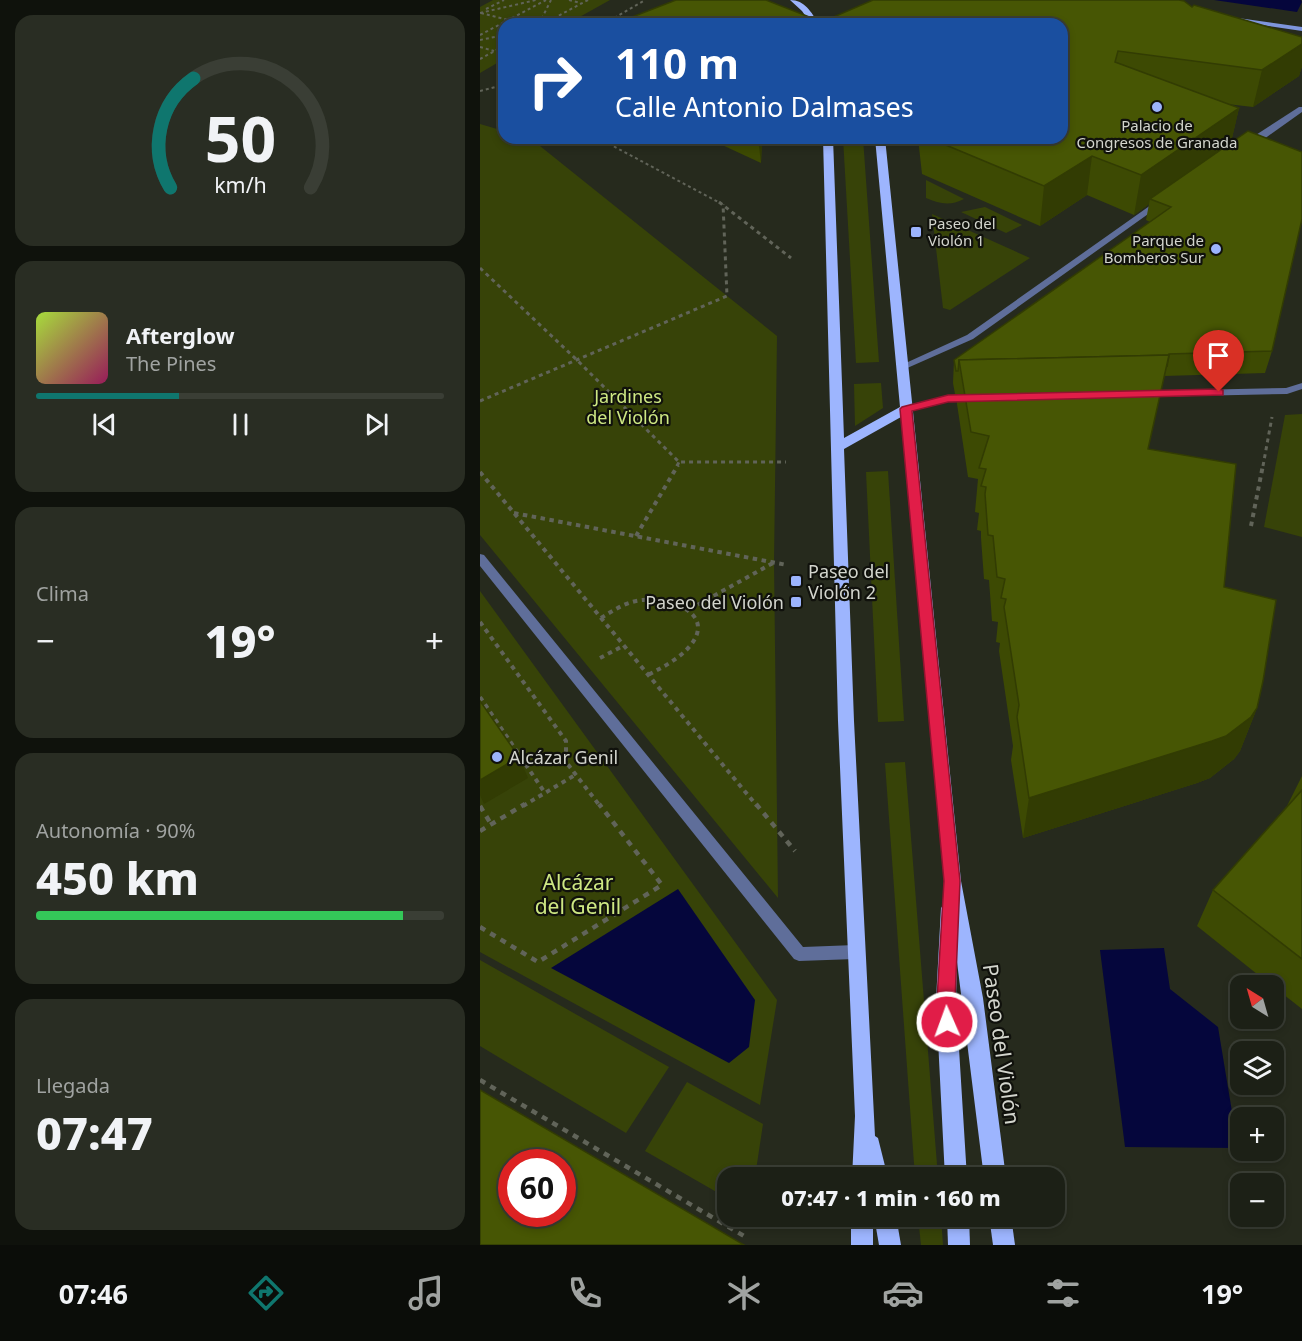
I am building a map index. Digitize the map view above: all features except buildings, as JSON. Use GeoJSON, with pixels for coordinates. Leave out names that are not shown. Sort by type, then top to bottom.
{"type":"FeatureCollection","features":[{"type":"Feature","properties":{"kind":"main road"},"geometry":{"type":"LineString","coordinates":[[794,0],[805,9],[811,18]]}},
{"type":"Feature","properties":{"kind":"main road"},"geometry":{"type":"LineString","coordinates":[[1226,19],[1302,29]]}},
{"type":"Feature","properties":{"kind":"main road"},"geometry":{"type":"LineString","coordinates":[[828,144],[855,952],[865,1116],[863,1167]]}},
{"type":"Feature","properties":{"kind":"main road","name":"Paseo del Violón"},"geometry":{"type":"LineString","coordinates":[[880,144],[952,881],[973,998],[994,1167]]}},
{"type":"Feature","properties":{"kind":"main road"},"geometry":{"type":"LineString","coordinates":[[838,447],[906,409]]}},
{"type":"Feature","properties":{"kind":"main road","name":"Paseo del Violón"},"geometry":{"type":"LineString","coordinates":[[952,881],[946,1000],[955,1167]]}},
{"type":"Feature","properties":{"kind":"main road"},"geometry":{"type":"LineString","coordinates":[[865,1116],[875,1167]]}},
{"type":"Feature","properties":{"kind":"main road"},"geometry":{"type":"LineString","coordinates":[[862,1227],[862,1245]]}},
{"type":"Feature","properties":{"kind":"main road"},"geometry":{"type":"LineString","coordinates":[[887,1227],[890,1245]]}},
{"type":"Feature","properties":{"kind":"main road"},"geometry":{"type":"LineString","coordinates":[[958,1227],[959,1245]]}},
{"type":"Feature","properties":{"kind":"main road"},"geometry":{"type":"LineString","coordinates":[[1002,1227],[1004,1245]]}},
{"type":"Feature","properties":{"kind":"street"},"geometry":{"type":"LineString","coordinates":[[1244,144],[1261,137],[1302,109]]}},
{"type":"Feature","properties":{"kind":"street"},"geometry":{"type":"LineString","coordinates":[[902,367],[970,338],[1170,196]]}},
{"type":"Feature","properties":{"kind":"street"},"geometry":{"type":"LineString","coordinates":[[1135,394],[1287,391],[1302,386]]}},
{"type":"Feature","properties":{"kind":"street"},"geometry":{"type":"LineString","coordinates":[[906,409],[948,399],[983,398]]}},
{"type":"Feature","properties":{"kind":"street"},"geometry":{"type":"LineString","coordinates":[[480,558],[799,954],[855,952]]}},
{"type":"Feature","properties":{"kind":"path"},"geometry":{"type":"LineString","coordinates":[[480,13],[504,0]]}},
{"type":"Feature","properties":{"kind":"path"},"geometry":{"type":"LineString","coordinates":[[480,13],[536,0]]}},
{"type":"Feature","properties":{"kind":"path"},"geometry":{"type":"LineString","coordinates":[[512,18],[546,0]]}},
{"type":"Feature","properties":{"kind":"path"},"geometry":{"type":"LineString","coordinates":[[542,18],[551,0]]}},
{"type":"Feature","properties":{"kind":"path"},"geometry":{"type":"LineString","coordinates":[[569,0],[582,3]]}},
{"type":"Feature","properties":{"kind":"path"},"geometry":{"type":"LineString","coordinates":[[554,18],[588,0]]}},
{"type":"Feature","properties":{"kind":"path"},"geometry":{"type":"LineString","coordinates":[[614,18],[645,0]]}},
{"type":"Feature","properties":{"kind":"path"},"geometry":{"type":"LineString","coordinates":[[480,13],[500,18]]}},
{"type":"Feature","properties":{"kind":"path"},"geometry":{"type":"LineString","coordinates":[[480,35],[498,25]]}},
{"type":"Feature","properties":{"kind":"path"},"geometry":{"type":"LineString","coordinates":[[480,40],[498,36]]}},
{"type":"Feature","properties":{"kind":"path"},"geometry":{"type":"LineString","coordinates":[[480,47],[494,51]]}},
{"type":"Feature","properties":{"kind":"path"},"geometry":{"type":"LineString","coordinates":[[480,59],[498,49]]}},
{"type":"Feature","properties":{"kind":"path"},"geometry":{"type":"LineString","coordinates":[[480,91],[498,86]]}},
{"type":"Feature","properties":{"kind":"path"},"geometry":{"type":"LineString","coordinates":[[609,144],[723,204],[791,258]]}},
{"type":"Feature","properties":{"kind":"path"},"geometry":{"type":"LineString","coordinates":[[480,401],[727,296],[723,204]]}},
{"type":"Feature","properties":{"kind":"path"},"geometry":{"type":"LineString","coordinates":[[480,268],[577,360],[679,462],[786,462]]}},
{"type":"Feature","properties":{"kind":"path"},"geometry":{"type":"LineString","coordinates":[[1251,526],[1273,410]]}},
{"type":"Feature","properties":{"kind":"path"},"geometry":{"type":"LineString","coordinates":[[636,536],[679,462]]}},
{"type":"Feature","properties":{"kind":"path"},"geometry":{"type":"LineString","coordinates":[[480,472],[795,851]]}},
{"type":"Feature","properties":{"kind":"path"},"geometry":{"type":"LineString","coordinates":[[513,513],[787,565]]}},
{"type":"Feature","properties":{"kind":"path"},"geometry":{"type":"LineString","coordinates":[[690,609],[774,562]]}},
{"type":"Feature","properties":{"kind":"path"},"geometry":{"type":"LineString","coordinates":[[601,618],[633,601],[650,599],[678,603],[690,609],[695,619],[696,632],[692,643],[679,656],[648,675]]}},
{"type":"Feature","properties":{"kind":"path"},"geometry":{"type":"LineString","coordinates":[[480,622],[566,741],[566,762],[662,885],[538,962],[480,927]]}},
{"type":"Feature","properties":{"kind":"path"},"geometry":{"type":"LineString","coordinates":[[594,661],[623,646]]}},
{"type":"Feature","properties":{"kind":"path"},"geometry":{"type":"LineString","coordinates":[[480,697],[545,793]]}},
{"type":"Feature","properties":{"kind":"path"},"geometry":{"type":"LineString","coordinates":[[480,831],[576,775]]}},
{"type":"Feature","properties":{"kind":"path"},"geometry":{"type":"LineString","coordinates":[[480,806],[491,824]]}},
{"type":"Feature","properties":{"kind":"path"},"geometry":{"type":"LineString","coordinates":[[480,1080],[744,1236]]}},
{"type":"Feature","properties":{"kind":"green space"},"geometry":{"type":"Polygon","coordinates":[[[493,0],[610,0],[578,18],[498,18],[498,62],[480,73],[480,7],[493,0]]]}},
{"type":"Feature","properties":{"kind":"green space","name":"Jardines del Violón"},"geometry":{"type":"Polygon","coordinates":[[[480,124],[498,129],[498,144],[537,144],[777,336],[774,562],[778,898],[480,535],[480,124]]]}},
{"type":"Feature","properties":{"kind":"green space"},"geometry":{"type":"Polygon","coordinates":[[[843,144],[863,144],[879,362],[856,363],[843,144]]]}},
{"type":"Feature","properties":{"kind":"green space"},"geometry":{"type":"Polygon","coordinates":[[[926,180],[964,199],[954,203],[945,203],[926,198],[926,180]]]}},
{"type":"Feature","properties":{"kind":"green space"},"geometry":{"type":"Polygon","coordinates":[[[985,207],[1022,225],[1006,233],[961,212],[985,207]]]}},
{"type":"Feature","properties":{"kind":"green space"},"geometry":{"type":"Polygon","coordinates":[[[932,214],[1030,258],[950,310],[943,308],[932,214]]]}},
{"type":"Feature","properties":{"kind":"green space"},"geometry":{"type":"Polygon","coordinates":[[[881,383],[883,408],[855,426],[854,384],[881,383]]]}},
{"type":"Feature","properties":{"kind":"green space"},"geometry":{"type":"Polygon","coordinates":[[[1302,414],[1302,537],[1264,527],[1285,415],[1302,414]]]}},
{"type":"Feature","properties":{"kind":"green space"},"geometry":{"type":"Polygon","coordinates":[[[888,471],[904,721],[878,722],[866,472],[888,471]]]}},
{"type":"Feature","properties":{"kind":"green space","name":"Alcázar del Genil"},"geometry":{"type":"Polygon","coordinates":[[[480,591],[777,1000],[760,1105],[480,952],[480,591]]]}},
{"type":"Feature","properties":{"kind":"green space"},"geometry":{"type":"Polygon","coordinates":[[[905,762],[937,1167],[914,1167],[885,763],[905,762]]]}},
{"type":"Feature","properties":{"kind":"green space"},"geometry":{"type":"Polygon","coordinates":[[[480,960],[669,1067],[626,1133],[480,1046],[480,960]]]}},
{"type":"Feature","properties":{"kind":"green space"},"geometry":{"type":"Polygon","coordinates":[[[687,1082],[763,1124],[757,1167],[717,1167],[717,1192],[645,1151],[687,1082]]]}},
{"type":"Feature","properties":{"kind":"green space"},"geometry":{"type":"Polygon","coordinates":[[[919,1227],[942,1227],[943,1245],[921,1245],[919,1227]]]}},
{"type":"Feature","properties":{"kind":"shaded area"},"geometry":{"type":"Polygon","coordinates":[[[1214,0],[1301,0],[1302,2],[1297,12],[1214,0]]]}},
{"type":"Feature","properties":{"kind":"shaded area"},"geometry":{"type":"Polygon","coordinates":[[[678,889],[755,1000],[749,1047],[729,1063],[551,968],[678,889]]]}},
{"type":"Feature","properties":{"kind":"shaded area"},"geometry":{"type":"Polygon","coordinates":[[[1164,948],[1170,989],[1218,1027],[1231,1107],[1230,1148],[1125,1147],[1100,950],[1164,948]]]}},
{"type":"Feature","properties":{"kind":"place","name":"Palacio de Congresos de Granada"},"geometry":{"type":"Point","coordinates":[1157,107]}},
{"type":"Feature","properties":{"kind":"place","name":"Paseo del Violón 1"},"geometry":{"type":"Point","coordinates":[916,232]}},
{"type":"Feature","properties":{"kind":"place","name":"Parque de Bomberos Sur"},"geometry":{"type":"Point","coordinates":[1216,249]}},
{"type":"Feature","properties":{"kind":"place","name":"Paseo del Violón 2"},"geometry":{"type":"Point","coordinates":[796,581]}},
{"type":"Feature","properties":{"kind":"place","name":"Paseo del Violón"},"geometry":{"type":"Point","coordinates":[796,602]}},
{"type":"Feature","properties":{"kind":"place","name":"Alcázar Genil"},"geometry":{"type":"Point","coordinates":[497,757]}},
{"type":"Feature","properties":{"kind":"route"},"geometry":{"type":"LineString","coordinates":[[947,1022],[952,881],[906,409],[948,399],[1219,392]]}}]}
